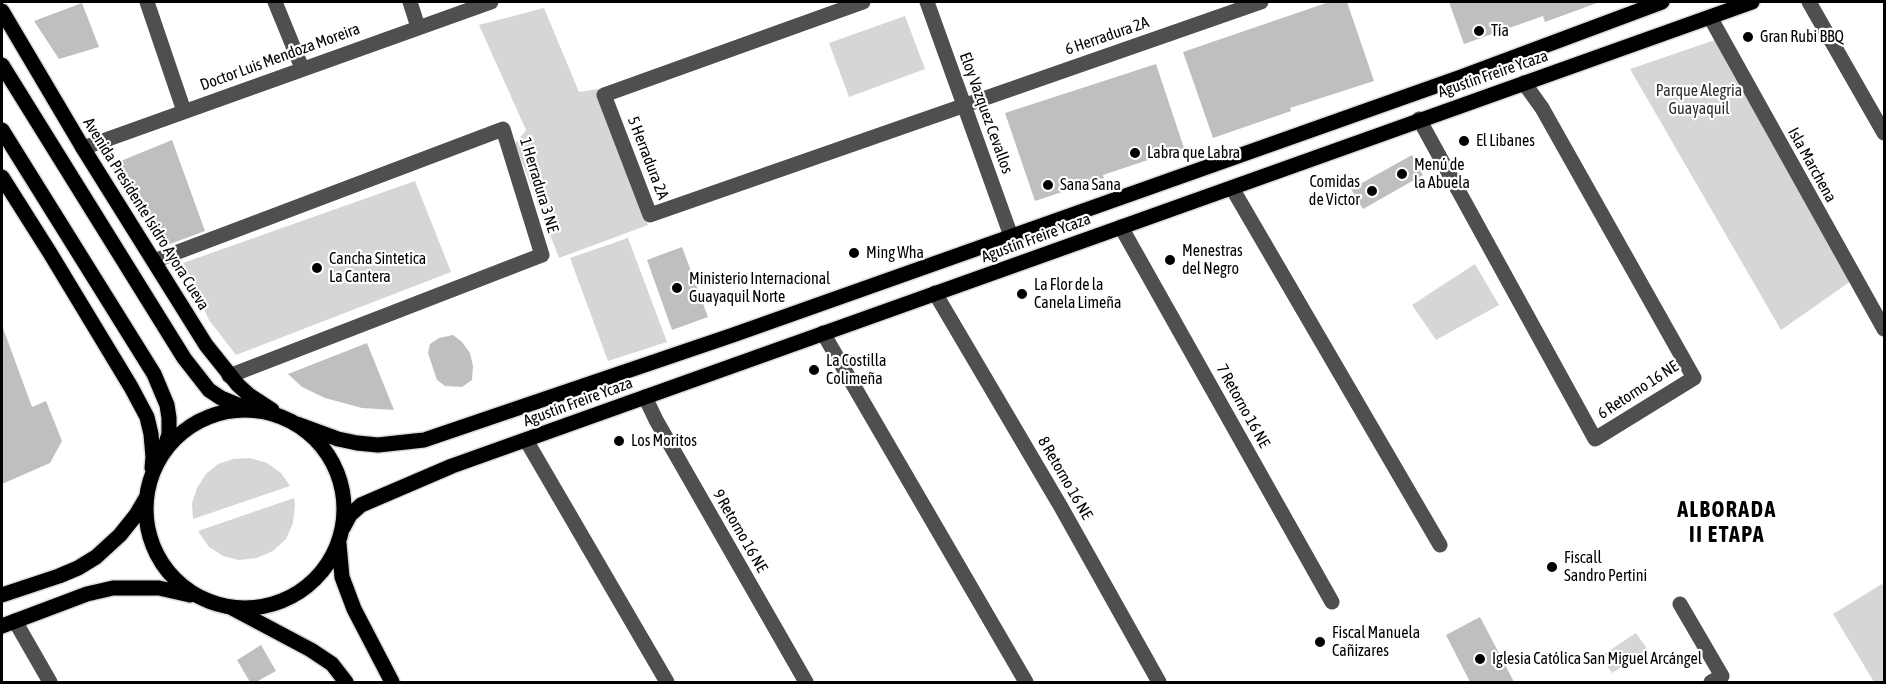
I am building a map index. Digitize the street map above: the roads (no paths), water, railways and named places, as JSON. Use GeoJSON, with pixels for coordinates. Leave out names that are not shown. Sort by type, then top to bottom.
{"type":"FeatureCollection","features":[{"type":"Feature","properties":{"kind":"main road","name":"Agustín Freire Ycaza"},"geometry":{"type":"LineString","coordinates":[[297,424],[338,440],[357,443],[378,445],[424,440],[651,364],[1461,77],[1662,2]]}},
{"type":"Feature","properties":{"kind":"main road","name":"Agustín Freire Ycaza"},"geometry":{"type":"LineString","coordinates":[[341,535],[350,515],[361,504],[452,466],[1752,2]]}},
{"type":"Feature","properties":{"kind":"main road","name":"Avenida Presidente Isidro Ayora Cueva"},"geometry":{"type":"LineString","coordinates":[[2,11],[206,345],[229,376],[249,395],[282,417]]}},
{"type":"Feature","properties":{"kind":"main road"},"geometry":{"type":"LineString","coordinates":[[2,65],[199,379],[221,398],[297,424],[317,441],[332,461],[344,493],[339,558],[342,577],[354,609],[392,682]]}},
{"type":"Feature","properties":{"kind":"main road"},"geometry":{"type":"LineString","coordinates":[[2,130],[154,374],[167,405],[169,418],[169,434],[148,491],[136,515],[120,535],[96,557],[78,568],[2,595]]}},
{"type":"Feature","properties":{"kind":"main road"},"geometry":{"type":"LineString","coordinates":[[2,177],[108,348],[147,417],[153,446],[146,519],[149,534],[162,563],[183,586],[210,601]]}},
{"type":"Feature","properties":{"kind":"main road"},"geometry":{"type":"LineString","coordinates":[[162,454],[178,435],[204,418],[226,411],[251,410]]}},
{"type":"Feature","properties":{"kind":"main road"},"geometry":{"type":"LineString","coordinates":[[227,606],[261,606],[293,596],[321,573],[341,535]]}},
{"type":"Feature","properties":{"kind":"main road"},"geometry":{"type":"LineString","coordinates":[[8,624],[87,594],[113,588],[159,588],[179,591],[227,606],[311,650],[332,664],[346,682]]}},
{"type":"Feature","properties":{"kind":"main road"},"geometry":{"type":"LineString","coordinates":[[383,667],[399,682]]}},
{"type":"Feature","properties":{"kind":"street"},"geometry":{"type":"LineString","coordinates":[[147,2],[184,111]]}},
{"type":"Feature","properties":{"kind":"street"},"geometry":{"type":"LineString","coordinates":[[275,2],[302,68]]}},
{"type":"Feature","properties":{"kind":"street"},"geometry":{"type":"LineString","coordinates":[[410,2],[418,27]]}},
{"type":"Feature","properties":{"kind":"street","name":"Doctor Luis Mendoza Moreira"},"geometry":{"type":"LineString","coordinates":[[83,147],[490,2]]}},
{"type":"Feature","properties":{"kind":"street","name":"5 Herradura 2A"},"geometry":{"type":"LineString","coordinates":[[863,2],[604,94],[650,214],[965,105]]}},
{"type":"Feature","properties":{"kind":"street","name":"Eloy Vazquez Cevallos"},"geometry":{"type":"LineString","coordinates":[[927,2],[1011,236]]}},
{"type":"Feature","properties":{"kind":"street","name":"6 Herradura 2A"},"geometry":{"type":"LineString","coordinates":[[965,105],[1261,2]]}},
{"type":"Feature","properties":{"kind":"street"},"geometry":{"type":"LineString","coordinates":[[1809,2],[1884,133]]}},
{"type":"Feature","properties":{"kind":"street","name":"Isla Marchena"},"geometry":{"type":"LineString","coordinates":[[1710,17],[1884,329]]}},
{"type":"Feature","properties":{"kind":"street","name":"6 Retorno 16 NE"},"geometry":{"type":"LineString","coordinates":[[1419,119],[1595,439],[1694,378],[1542,108],[1524,83]]}},
{"type":"Feature","properties":{"kind":"street","name":"1 Herradura 3 NE"},"geometry":{"type":"LineString","coordinates":[[154,261],[503,129],[542,255],[229,376]]}},
{"type":"Feature","properties":{"kind":"street"},"geometry":{"type":"LineString","coordinates":[[1232,188],[1440,545]]}},
{"type":"Feature","properties":{"kind":"street","name":"7 Retorno 16 NE"},"geometry":{"type":"LineString","coordinates":[[1121,227],[1332,602]]}},
{"type":"Feature","properties":{"kind":"street","name":"8 Retorno 16 NE"},"geometry":{"type":"LineString","coordinates":[[935,293],[1061,507],[1159,682]]}},
{"type":"Feature","properties":{"kind":"street"},"geometry":{"type":"LineString","coordinates":[[823,333],[1026,682]]}},
{"type":"Feature","properties":{"kind":"street","name":"9 Retorno 16 NE"},"geometry":{"type":"LineString","coordinates":[[645,397],[806,682]]}},
{"type":"Feature","properties":{"kind":"street"},"geometry":{"type":"LineString","coordinates":[[525,440],[667,682]]}},
{"type":"Feature","properties":{"kind":"street"},"geometry":{"type":"LineString","coordinates":[[1680,604],[1722,676],[1712,682]]}},
{"type":"Feature","properties":{"kind":"street"},"geometry":{"type":"LineString","coordinates":[[8,624],[50,682]]}},
{"type":"Feature","properties":{"kind":"place","name":"Tía"},"geometry":{"type":"Point","coordinates":[1479,31]}},
{"type":"Feature","properties":{"kind":"place","name":"Gran Rubi BBQ"},"geometry":{"type":"Point","coordinates":[1748,37]}},
{"type":"Feature","properties":{"kind":"place","name":"El Libanes"},"geometry":{"type":"Point","coordinates":[1464,141]}},
{"type":"Feature","properties":{"kind":"place","name":"Labra que Labra"},"geometry":{"type":"Point","coordinates":[1135,153]}},
{"type":"Feature","properties":{"kind":"place","name":"Menú de la Abuela"},"geometry":{"type":"Point","coordinates":[1402,174]}},
{"type":"Feature","properties":{"kind":"place","name":"Sana Sana"},"geometry":{"type":"Point","coordinates":[1048,185]}},
{"type":"Feature","properties":{"kind":"place","name":"Comidas de Victor"},"geometry":{"type":"Point","coordinates":[1372,191]}},
{"type":"Feature","properties":{"kind":"place","name":"Ming Wha"},"geometry":{"type":"Point","coordinates":[854,253]}},
{"type":"Feature","properties":{"kind":"place","name":"Menestras del Negro"},"geometry":{"type":"Point","coordinates":[1170,260]}},
{"type":"Feature","properties":{"kind":"place","name":"Cancha Sintetica La Cantera"},"geometry":{"type":"Point","coordinates":[317,268]}},
{"type":"Feature","properties":{"kind":"place","name":"Ministerio Internacional Guayaquil Norte"},"geometry":{"type":"Point","coordinates":[677,288]}},
{"type":"Feature","properties":{"kind":"place","name":"La Flor de la Canela Limeña"},"geometry":{"type":"Point","coordinates":[1022,294]}},
{"type":"Feature","properties":{"kind":"place","name":"La Costilla Colimeña"},"geometry":{"type":"Point","coordinates":[814,370]}},
{"type":"Feature","properties":{"kind":"place","name":"Los Moritos"},"geometry":{"type":"Point","coordinates":[619,441]}},
{"type":"Feature","properties":{"kind":"place","name":"Fiscall Sandro Pertini"},"geometry":{"type":"Point","coordinates":[1552,567]}},
{"type":"Feature","properties":{"kind":"place","name":"Fiscal Manuela Cañizares"},"geometry":{"type":"Point","coordinates":[1320,642]}},
{"type":"Feature","properties":{"kind":"place","name":"Iglesia Católica San Miguel Arcángel"},"geometry":{"type":"Point","coordinates":[1480,659]}},
{"type":"Feature","properties":{"kind":"district","name":"ALBORADA II ETAPA"},"geometry":{"type":"Point","coordinates":[1727,522]}},
{"type":"Feature","properties":{"kind":"park label","name":"Parque Alegria Guayaquil"},"geometry":{"type":"Point","coordinates":[1699,100]}}]}
